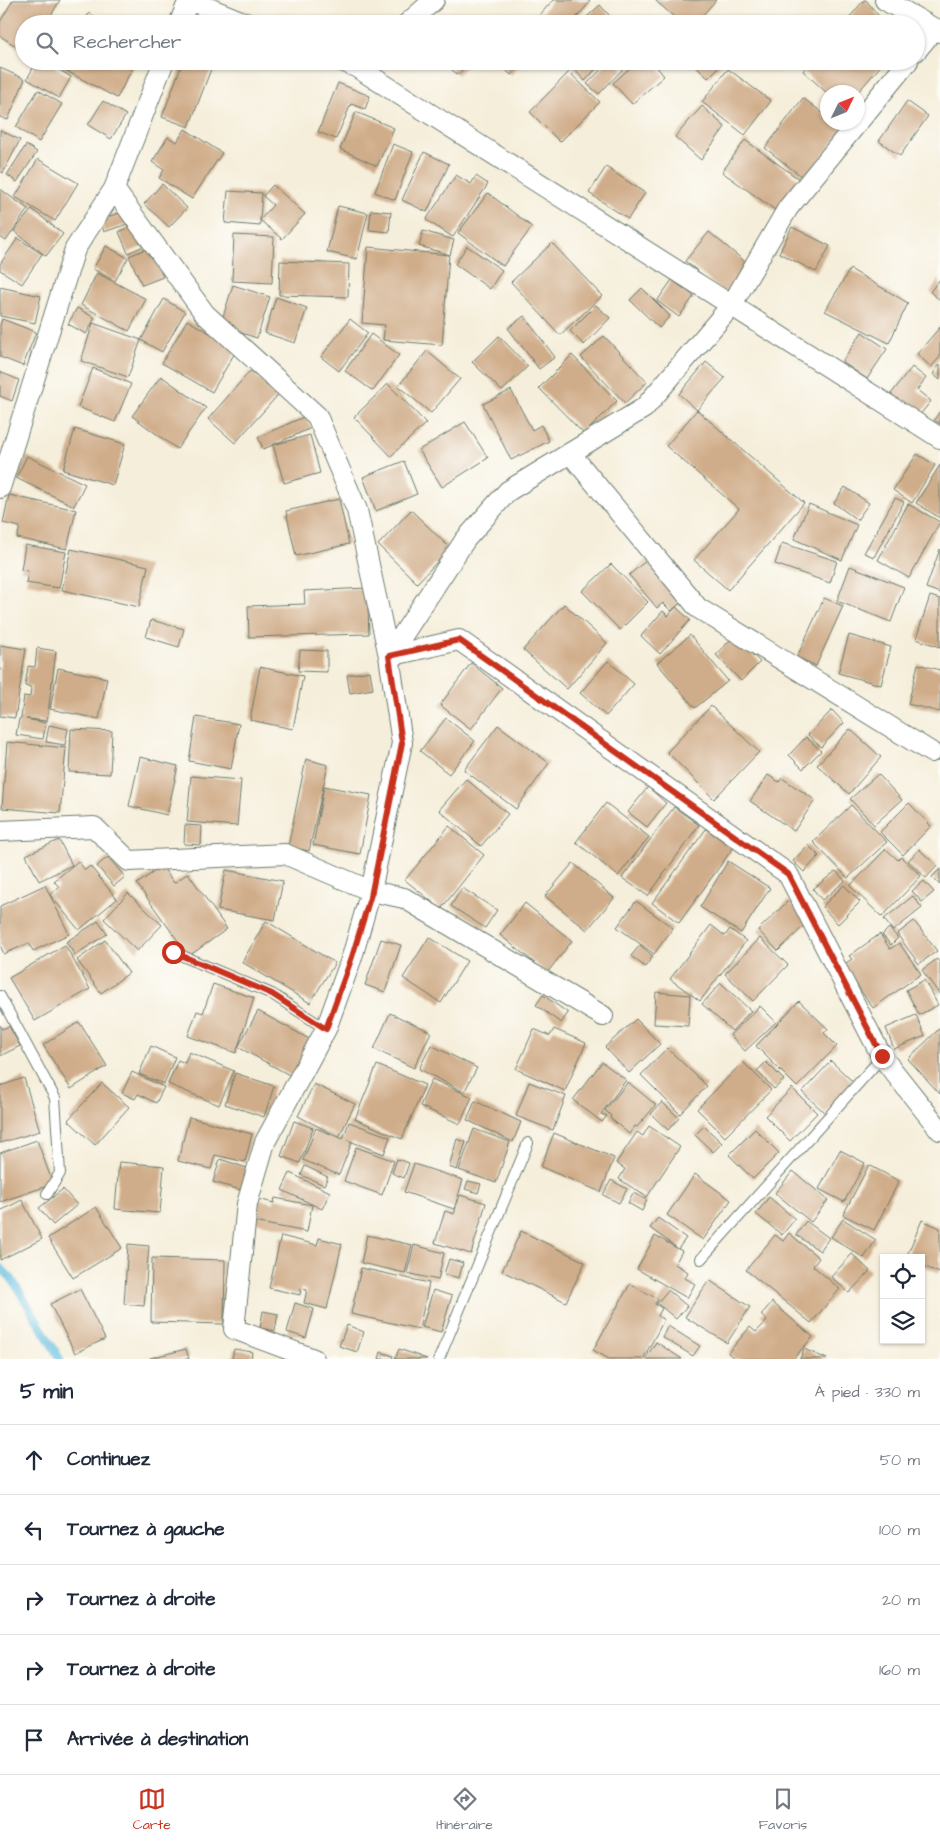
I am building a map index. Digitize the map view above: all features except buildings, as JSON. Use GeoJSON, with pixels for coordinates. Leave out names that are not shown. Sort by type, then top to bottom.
{"type":"FeatureCollection","features":[{"type":"Feature","properties":{"kind":"street"},"geometry":{"type":"LineString","coordinates":[[183,15],[189,0],[226,15]]}},
{"type":"Feature","properties":{"kind":"street"},"geometry":{"type":"LineString","coordinates":[[417,15],[434,0]]}},
{"type":"Feature","properties":{"kind":"street"},"geometry":{"type":"LineString","coordinates":[[885,0],[911,15]]}},
{"type":"Feature","properties":{"kind":"street"},"geometry":{"type":"LineString","coordinates":[[925,23],[937,30],[925,42]]}},
{"type":"Feature","properties":{"kind":"street"},"geometry":{"type":"LineString","coordinates":[[0,488],[75,249],[114,189],[160,70]]}},
{"type":"Feature","properties":{"kind":"street"},"geometry":{"type":"LineString","coordinates":[[366,70],[731,306],[940,438]]}},
{"type":"Feature","properties":{"kind":"street"},"geometry":{"type":"LineString","coordinates":[[389,656],[464,540],[508,491],[644,408],[731,306],[788,208],[901,70]]}},
{"type":"Feature","properties":{"kind":"street"},"geometry":{"type":"LineString","coordinates":[[114,189],[205,314],[317,416],[357,510],[389,656],[402,743],[372,891],[352,957],[326,1029],[265,1142],[247,1204],[234,1329],[314,1359]]}},
{"type":"Feature","properties":{"kind":"street"},"geometry":{"type":"LineString","coordinates":[[570,453],[698,608],[930,752]]}},
{"type":"Feature","properties":{"kind":"street"},"geometry":{"type":"LineString","coordinates":[[389,656],[459,640],[788,874],[882,1056],[940,1130]]}},
{"type":"Feature","properties":{"kind":"street"},"geometry":{"type":"LineString","coordinates":[[0,831],[94,827],[129,861],[285,854],[372,891],[404,898],[603,1016]]}},
{"type":"Feature","properties":{"kind":"lane"},"geometry":{"type":"LineString","coordinates":[[173,952],[272,994],[326,1029]]}},
{"type":"Feature","properties":{"kind":"lane"},"geometry":{"type":"LineString","coordinates":[[0,996],[55,1098],[60,1173],[47,1194]]}},
{"type":"Feature","properties":{"kind":"lane"},"geometry":{"type":"LineString","coordinates":[[701,1259],[882,1056]]}},
{"type":"Feature","properties":{"kind":"lane"},"geometry":{"type":"LineString","coordinates":[[439,1359],[528,1142]]}},
{"type":"Feature","properties":{"kind":"waterway"},"geometry":{"type":"LineString","coordinates":[[0,1267],[12,1279],[60,1359]]}},
{"type":"Feature","properties":{"kind":"route"},"geometry":{"type":"LineString","coordinates":[[173,952],[272,994],[326,1029],[352,957],[372,891],[402,743],[389,656],[459,640],[788,874],[882,1056]]}}]}
